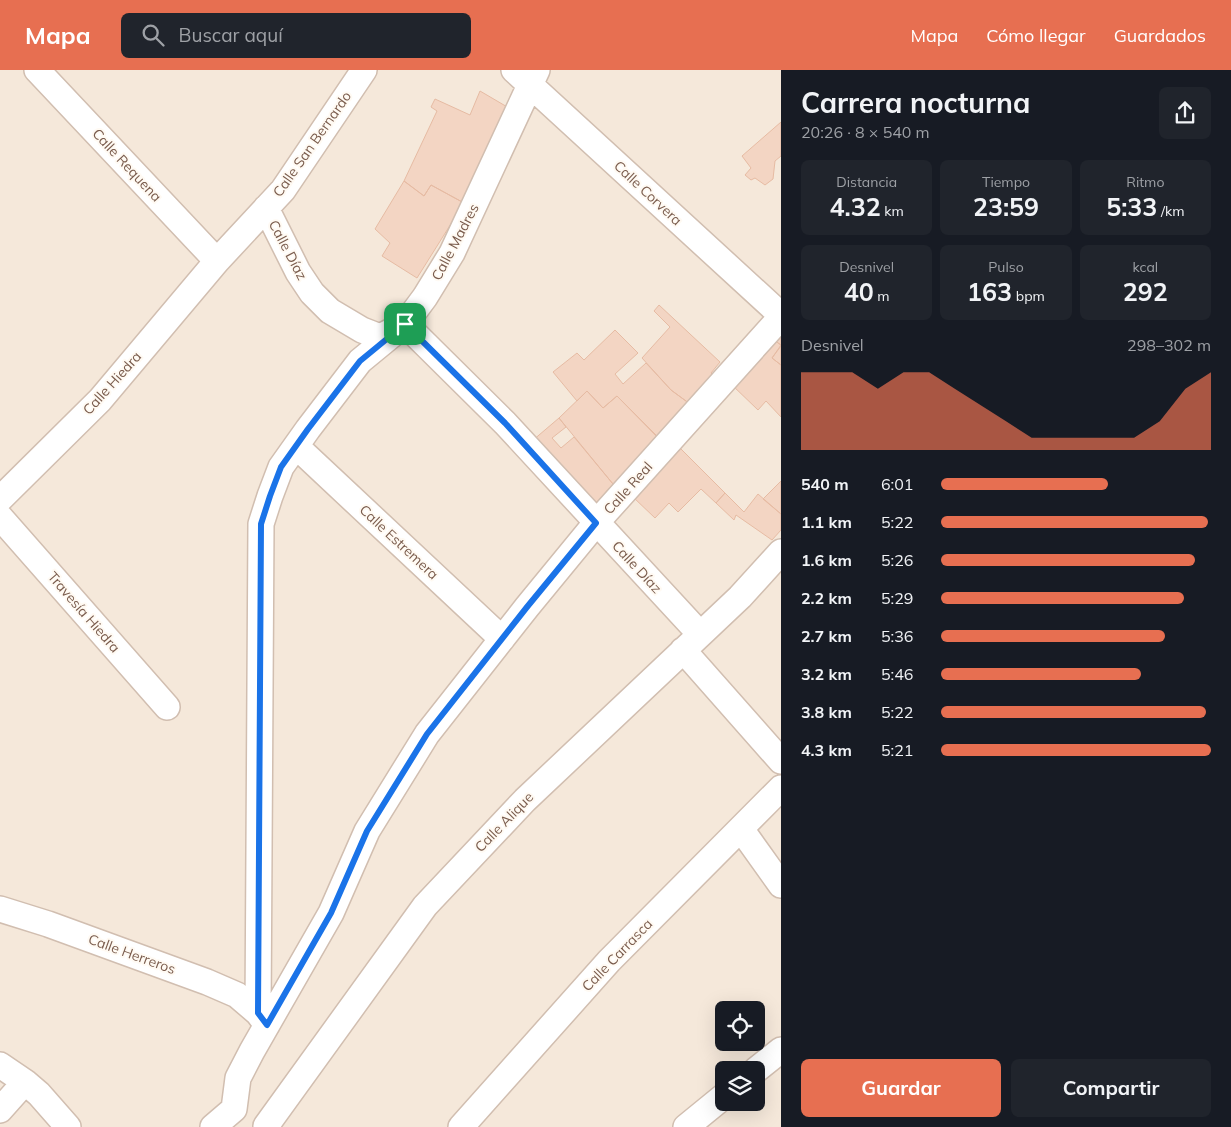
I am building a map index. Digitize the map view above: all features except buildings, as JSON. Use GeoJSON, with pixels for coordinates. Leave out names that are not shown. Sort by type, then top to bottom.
{"type":"FeatureCollection","features":[{"type":"Feature","properties":{"kind":"street","name":"Calle Requena"},"geometry":{"type":"LineString","coordinates":[[37,70],[217,261]]}},
{"type":"Feature","properties":{"kind":"street","name":"Calle San Bernardo"},"geometry":{"type":"LineString","coordinates":[[217,261],[283,190],[364,70]]}},
{"type":"Feature","properties":{"kind":"street","name":"Calle Corvera"},"geometry":{"type":"LineString","coordinates":[[527,75],[781,316]]}},
{"type":"Feature","properties":{"kind":"street","name":"Calle Madres"},"geometry":{"type":"LineString","coordinates":[[262,1019],[261,524],[281,467],[360,361],[405,324],[425,298],[452,253],[527,75]]}},
{"type":"Feature","properties":{"kind":"street","name":"Calle Díaz"},"geometry":{"type":"LineString","coordinates":[[266,208],[298,272],[312,292],[330,311],[362,330],[380,337],[405,324],[505,423],[596,523],[692,642],[781,762]]}},
{"type":"Feature","properties":{"kind":"street","name":"Calle Hiedra"},"geometry":{"type":"LineString","coordinates":[[0,499],[100,400],[217,261]]}},
{"type":"Feature","properties":{"kind":"street","name":"Calle Real"},"geometry":{"type":"LineString","coordinates":[[236,1118],[238,1078],[262,1019],[331,913],[367,831],[427,734],[596,523],[781,316]]}},
{"type":"Feature","properties":{"kind":"street","name":"Calle Estremera"},"geometry":{"type":"LineString","coordinates":[[296,446],[502,639]]}},
{"type":"Feature","properties":{"kind":"street","name":"Travesía Hiedra"},"geometry":{"type":"LineString","coordinates":[[0,517],[167,708]]}},
{"type":"Feature","properties":{"kind":"street","name":"Calle Alique"},"geometry":{"type":"LineString","coordinates":[[266,1127],[425,906],[524,800],[740,597],[781,552]]}},
{"type":"Feature","properties":{"kind":"street","name":"Calle Carrasca"},"geometry":{"type":"LineString","coordinates":[[460,1127],[610,961],[781,788]]}},
{"type":"Feature","properties":{"kind":"street"},"geometry":{"type":"LineString","coordinates":[[741,829],[781,885]]}},
{"type":"Feature","properties":{"kind":"street","name":"Calle Herreros"},"geometry":{"type":"LineString","coordinates":[[0,909],[48,924],[237,995],[262,1019]]}},
{"type":"Feature","properties":{"kind":"street"},"geometry":{"type":"LineString","coordinates":[[765,1063],[781,1050]]}},
{"type":"Feature","properties":{"kind":"street"},"geometry":{"type":"LineString","coordinates":[[0,1065],[39,1094],[68,1127]]}},
{"type":"Feature","properties":{"kind":"street"},"geometry":{"type":"LineString","coordinates":[[0,1110],[25,1082]]}},
{"type":"Feature","properties":{"kind":"street"},"geometry":{"type":"LineString","coordinates":[[686,1127],[715,1103]]}},
{"type":"Feature","properties":{"kind":"street"},"geometry":{"type":"LineString","coordinates":[[213,1127],[254,1113],[266,1127]]}},
{"type":"Feature","properties":{"kind":"shaded area"},"geometry":{"type":"Polygon","coordinates":[[[0,70],[781,70],[781,1127],[0,1127],[0,70]]]}},
{"type":"Feature","properties":{"kind":"route"},"geometry":{"type":"LineString","coordinates":[[405,324],[505,423],[596,523],[427,734],[367,831],[331,913],[267,1025],[258,1013],[261,524],[281,467],[308,429],[360,361],[405,324]]}}]}
